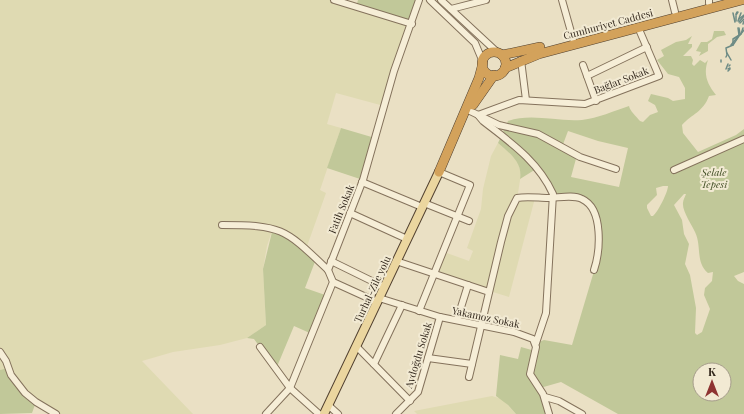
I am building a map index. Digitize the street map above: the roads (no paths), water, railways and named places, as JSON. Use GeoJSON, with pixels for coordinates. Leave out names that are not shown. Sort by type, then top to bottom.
{"type":"FeatureCollection","features":[{"type":"Feature","properties":{"kind":"highway","name":"Cumhuriyet Caddesi"},"geometry":{"type":"LineString","coordinates":[[483,63],[489,54],[500,54],[572,39],[721,0]]}},
{"type":"Feature","properties":{"kind":"highway","name":"Cumhuriyet Caddesi"},"geometry":{"type":"LineString","coordinates":[[439,172],[474,113],[483,88],[494,75],[501,73],[505,68],[520,60],[742,0]]}},
{"type":"Feature","properties":{"kind":"highway"},"geometry":{"type":"LineString","coordinates":[[500,54],[505,60],[505,68]]}},
{"type":"Feature","properties":{"kind":"highway"},"geometry":{"type":"LineString","coordinates":[[483,63],[485,71],[494,75]]}},
{"type":"Feature","properties":{"kind":"highway"},"geometry":{"type":"LineString","coordinates":[[439,172],[479,78],[483,63]]}},
{"type":"Feature","properties":{"kind":"main road","name":"Turhal-Zile yolu"},"geometry":{"type":"LineString","coordinates":[[324,414],[439,172]]}},
{"type":"Feature","properties":{"kind":"street"},"geometry":{"type":"LineString","coordinates":[[334,0],[412,24]]}},
{"type":"Feature","properties":{"kind":"street","name":"Fatih Sokak"},"geometry":{"type":"LineString","coordinates":[[328,270],[362,182],[394,70],[412,24],[419,0]]}},
{"type":"Feature","properties":{"kind":"street"},"geometry":{"type":"LineString","coordinates":[[430,0],[475,43],[483,63]]}},
{"type":"Feature","properties":{"kind":"street"},"geometry":{"type":"LineString","coordinates":[[441,0],[500,54]]}},
{"type":"Feature","properties":{"kind":"street"},"geometry":{"type":"LineString","coordinates":[[451,9],[486,0]]}},
{"type":"Feature","properties":{"kind":"street"},"geometry":{"type":"LineString","coordinates":[[562,0],[572,39]]}},
{"type":"Feature","properties":{"kind":"street"},"geometry":{"type":"LineString","coordinates":[[672,0],[675,12]]}},
{"type":"Feature","properties":{"kind":"street","name":"Bağlar Sokak"},"geometry":{"type":"LineString","coordinates":[[474,113],[517,100],[585,104],[659,76],[638,27]]}},
{"type":"Feature","properties":{"kind":"street"},"geometry":{"type":"LineString","coordinates":[[587,76],[646,47]]}},
{"type":"Feature","properties":{"kind":"street"},"geometry":{"type":"LineString","coordinates":[[520,60],[526,100]]}},
{"type":"Feature","properties":{"kind":"street"},"geometry":{"type":"LineString","coordinates":[[583,65],[596,101]]}},
{"type":"Feature","properties":{"kind":"street"},"geometry":{"type":"LineString","coordinates":[[474,113],[500,125],[540,134],[580,157],[616,169]]}},
{"type":"Feature","properties":{"kind":"street"},"geometry":{"type":"LineString","coordinates":[[474,113],[525,154],[549,185],[554,198],[546,313],[536,343],[530,374],[545,397],[549,414]]}},
{"type":"Feature","properties":{"kind":"street"},"geometry":{"type":"LineString","coordinates":[[674,170],[744,139]]}},
{"type":"Feature","properties":{"kind":"street"},"geometry":{"type":"LineString","coordinates":[[420,311],[470,185],[439,172]]}},
{"type":"Feature","properties":{"kind":"street"},"geometry":{"type":"LineString","coordinates":[[362,182],[469,221]]}},
{"type":"Feature","properties":{"kind":"street"},"geometry":{"type":"LineString","coordinates":[[469,377],[508,216],[516,199],[522,197],[581,198],[594,213],[598,226],[599,244],[597,261],[594,270]]}},
{"type":"Feature","properties":{"kind":"street"},"geometry":{"type":"LineString","coordinates":[[350,213],[407,239]]}},
{"type":"Feature","properties":{"kind":"street"},"geometry":{"type":"LineString","coordinates":[[222,225],[261,226],[280,230],[298,242],[328,270],[333,282],[290,388],[268,413]]}},
{"type":"Feature","properties":{"kind":"street"},"geometry":{"type":"LineString","coordinates":[[331,261],[384,287]]}},
{"type":"Feature","properties":{"kind":"street"},"geometry":{"type":"LineString","coordinates":[[396,261],[489,292]]}},
{"type":"Feature","properties":{"kind":"street","name":"Yakamoz Sokak"},"geometry":{"type":"LineString","coordinates":[[333,282],[378,300],[402,305],[440,317],[514,332],[533,339],[536,343]]}},
{"type":"Feature","properties":{"kind":"street"},"geometry":{"type":"LineString","coordinates":[[457,320],[468,285]]}},
{"type":"Feature","properties":{"kind":"street"},"geometry":{"type":"LineString","coordinates":[[374,364],[402,305]]}},
{"type":"Feature","properties":{"kind":"street","name":"Aydoğdu Sokak"},"geometry":{"type":"LineString","coordinates":[[396,414],[418,392],[440,317]]}},
{"type":"Feature","properties":{"kind":"street"},"geometry":{"type":"LineString","coordinates":[[356,346],[410,401]]}},
{"type":"Feature","properties":{"kind":"street"},"geometry":{"type":"LineString","coordinates":[[260,347],[290,388],[319,414]]}},
{"type":"Feature","properties":{"kind":"street"},"geometry":{"type":"LineString","coordinates":[[0,352],[6,361],[11,374],[25,392],[36,402],[56,414]]}},
{"type":"Feature","properties":{"kind":"street"},"geometry":{"type":"LineString","coordinates":[[428,358],[472,364]]}},
{"type":"Feature","properties":{"kind":"street"},"geometry":{"type":"LineString","coordinates":[[545,397],[559,401],[582,414]]}},
{"type":"Feature","properties":{"kind":"street"},"geometry":{"type":"LineString","coordinates":[[328,405],[338,414]]}},
{"type":"Feature","properties":{"kind":"waterway"},"geometry":{"type":"LineString","coordinates":[[733,13],[735,22]]}},
{"type":"Feature","properties":{"kind":"waterway"},"geometry":{"type":"LineString","coordinates":[[738,21],[741,13]]}},
{"type":"Feature","properties":{"kind":"waterway"},"geometry":{"type":"LineString","coordinates":[[739,19],[744,15]]}},
{"type":"Feature","properties":{"kind":"waterway"},"geometry":{"type":"LineString","coordinates":[[736,16],[736,21]]}},
{"type":"Feature","properties":{"kind":"waterway"},"geometry":{"type":"LineString","coordinates":[[739,22],[744,16]]}},
{"type":"Feature","properties":{"kind":"waterway"},"geometry":{"type":"LineString","coordinates":[[740,23],[744,19]]}},
{"type":"Feature","properties":{"kind":"waterway"},"geometry":{"type":"LineString","coordinates":[[738,28],[739,35]]}},
{"type":"Feature","properties":{"kind":"waterway"},"geometry":{"type":"LineString","coordinates":[[731,45],[740,34],[739,28]]}},
{"type":"Feature","properties":{"kind":"waterway"},"geometry":{"type":"LineString","coordinates":[[726,57],[726,48],[733,45],[733,39],[741,34],[743,28]]}},
{"type":"Feature","properties":{"kind":"waterway"},"geometry":{"type":"LineString","coordinates":[[740,35],[744,30]]}},
{"type":"Feature","properties":{"kind":"waterway"},"geometry":{"type":"LineString","coordinates":[[733,45],[739,36]]}},
{"type":"Feature","properties":{"kind":"waterway"},"geometry":{"type":"LineString","coordinates":[[727,53],[731,60]]}},
{"type":"Feature","properties":{"kind":"waterway"},"geometry":{"type":"LineString","coordinates":[[726,69],[728,64]]}},
{"type":"Feature","properties":{"kind":"park label","name":"Şelale Tepesi"},"geometry":{"type":"Point","coordinates":[714,178]}}]}
